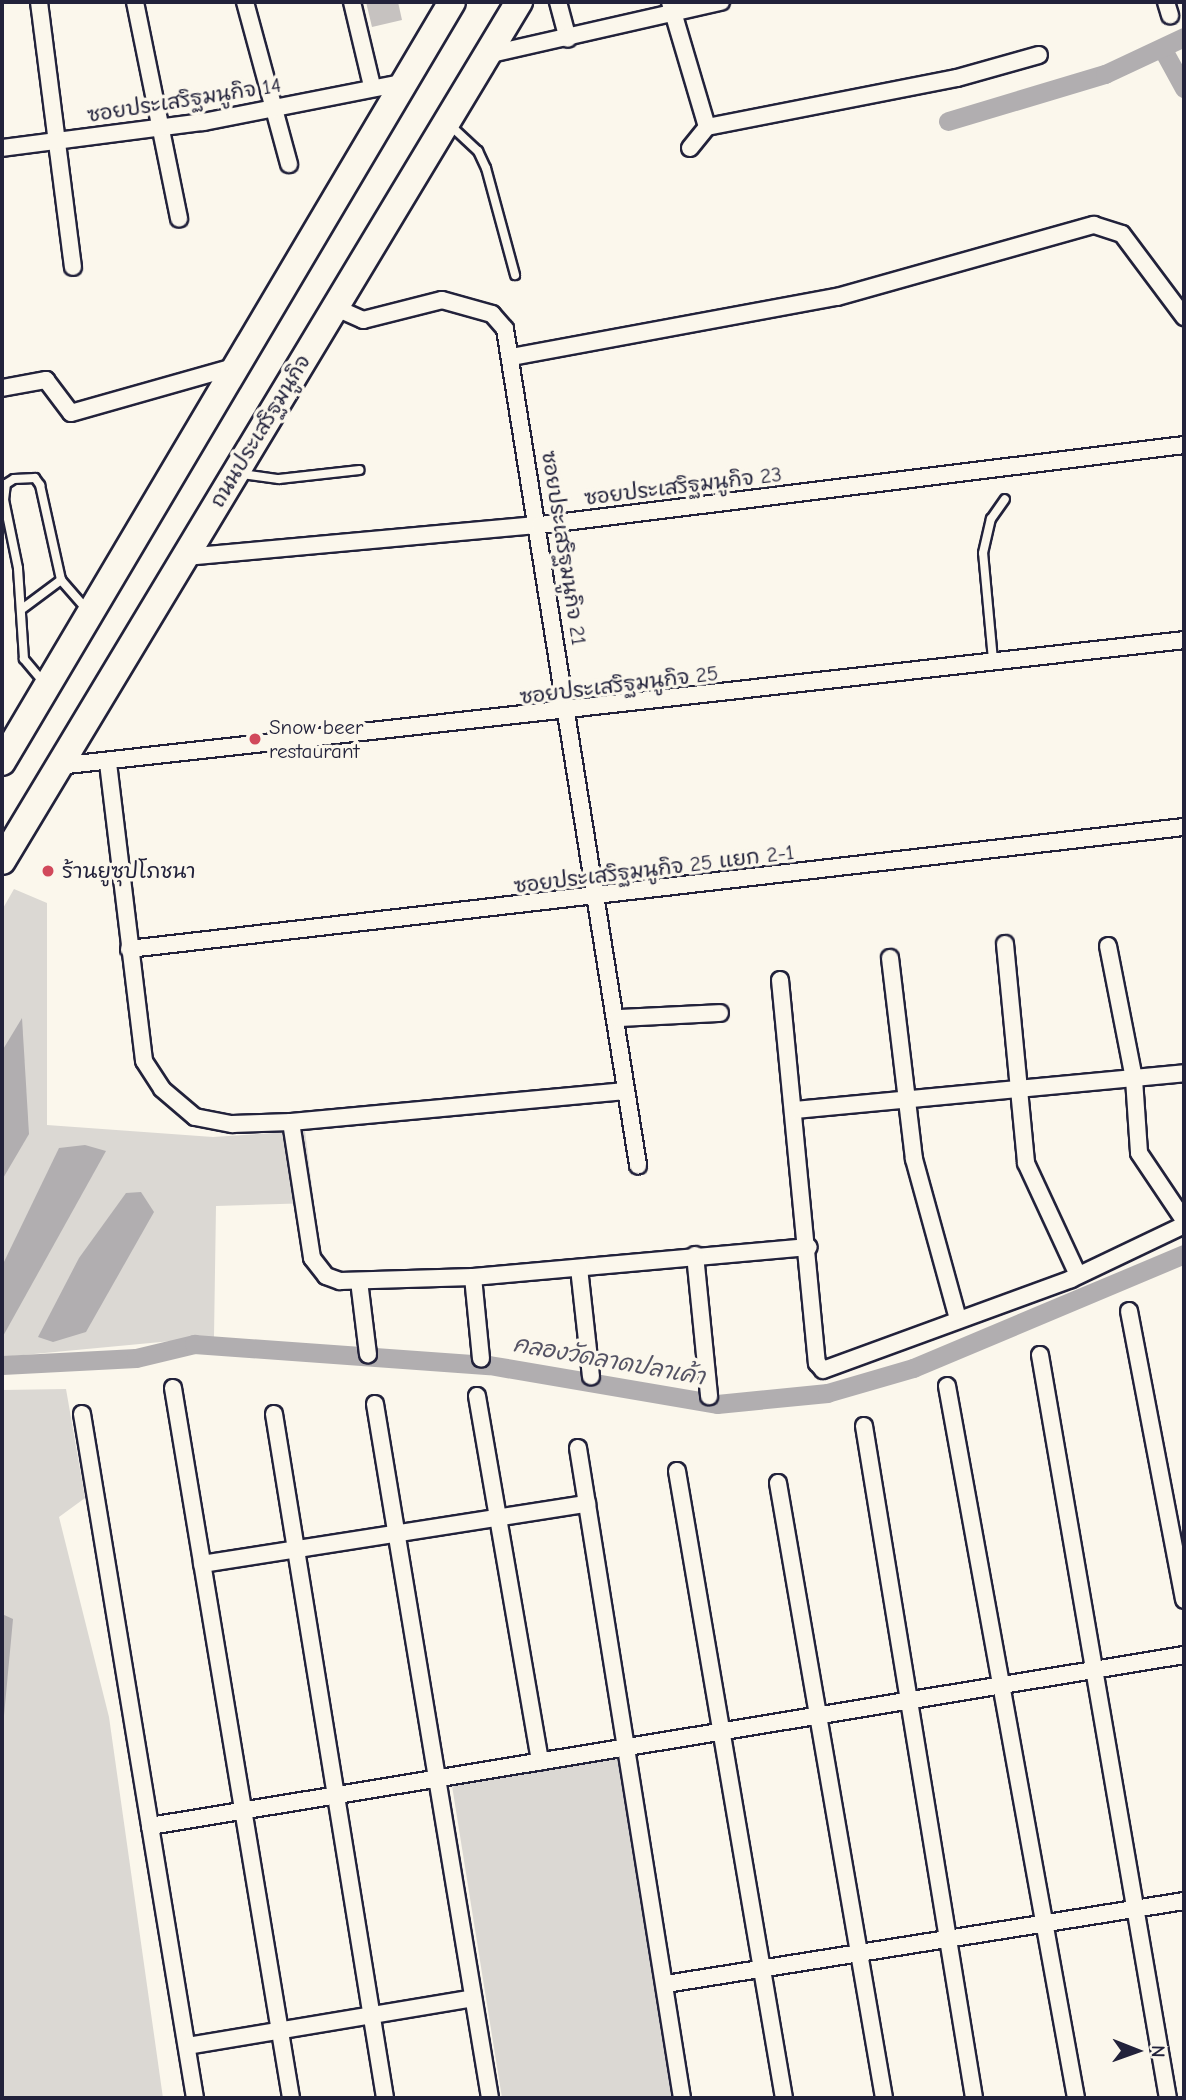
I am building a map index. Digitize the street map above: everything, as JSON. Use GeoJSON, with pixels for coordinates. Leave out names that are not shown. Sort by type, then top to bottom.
{"type":"FeatureCollection","features":[{"type":"Feature","properties":{"kind":"main road"},"geometry":{"type":"LineString","coordinates":[[2,762],[410,82],[452,2]]}},
{"type":"Feature","properties":{"kind":"main road","name":"ถนนประเสริฐมนูกิจ"},"geometry":{"type":"LineString","coordinates":[[2,861],[519,2]]}},
{"type":"Feature","properties":{"kind":"street"},"geometry":{"type":"LineString","coordinates":[[38,2],[73,267]]}},
{"type":"Feature","properties":{"kind":"street"},"geometry":{"type":"LineString","coordinates":[[135,2],[179,219]]}},
{"type":"Feature","properties":{"kind":"street"},"geometry":{"type":"LineString","coordinates":[[245,2],[289,164]]}},
{"type":"Feature","properties":{"kind":"street"},"geometry":{"type":"LineString","coordinates":[[352,2],[372,86]]}},
{"type":"Feature","properties":{"kind":"street"},"geometry":{"type":"LineString","coordinates":[[558,2],[568,39]]}},
{"type":"Feature","properties":{"kind":"street"},"geometry":{"type":"LineString","coordinates":[[487,55],[568,39],[671,7],[721,2]]}},
{"type":"Feature","properties":{"kind":"street"},"geometry":{"type":"LineString","coordinates":[[671,7],[707,127]]}},
{"type":"Feature","properties":{"kind":"street"},"geometry":{"type":"LineString","coordinates":[[690,148],[707,127],[957,78],[1039,55]]}},
{"type":"Feature","properties":{"kind":"street","name":"ซอยประเสริฐมนูกิจ 14"},"geometry":{"type":"LineString","coordinates":[[2,148],[161,128],[274,108],[372,86],[410,82]]}},
{"type":"Feature","properties":{"kind":"street"},"geometry":{"type":"LineString","coordinates":[[512,357],[837,297],[1094,225],[1122,234],[1184,317]]}},
{"type":"Feature","properties":{"kind":"street","name":"ซอยประเสริฐมนูกิจ 21"},"geometry":{"type":"LineString","coordinates":[[334,307],[363,320],[442,300],[469,305],[492,314],[505,329],[540,525],[618,1018],[638,1166]]}},
{"type":"Feature","properties":{"kind":"street"},"geometry":{"type":"LineString","coordinates":[[2,388],[46,380],[71,413],[240,365]]}},
{"type":"Feature","properties":{"kind":"street","name":"ซอยประเสริฐมนูกิจ 23"},"geometry":{"type":"LineString","coordinates":[[185,557],[540,525],[1184,445]]}},
{"type":"Feature","properties":{"kind":"street","name":"ซอยประเสริฐมนูกิจ 25"},"geometry":{"type":"LineString","coordinates":[[58,766],[108,763],[569,713],[993,660],[1184,640]]}},
{"type":"Feature","properties":{"kind":"street"},"geometry":{"type":"LineString","coordinates":[[108,763],[144,1061],[162,1089],[195,1118],[212,1123],[291,1122],[626,1091]]}},
{"type":"Feature","properties":{"kind":"street","name":"ซอยประเสริฐมนูกิจ 25 แยก 2-1"},"geometry":{"type":"LineString","coordinates":[[129,949],[599,897],[1184,827]]}},
{"type":"Feature","properties":{"kind":"street"},"geometry":{"type":"LineString","coordinates":[[1005,944],[1014,1092],[1026,1163],[1078,1275]]}},
{"type":"Feature","properties":{"kind":"street"},"geometry":{"type":"LineString","coordinates":[[780,980],[809,1247],[817,1363],[823,1370],[1078,1275],[1184,1222],[1139,1153],[1134,1079],[1108,946]]}},
{"type":"Feature","properties":{"kind":"street"},"geometry":{"type":"LineString","coordinates":[[890,958],[906,1103],[921,1194],[958,1319]]}},
{"type":"Feature","properties":{"kind":"street"},"geometry":{"type":"LineString","coordinates":[[618,1018],[720,1013]]}},
{"type":"Feature","properties":{"kind":"street"},"geometry":{"type":"LineString","coordinates":[[795,1110],[906,1103],[1184,1073]]}},
{"type":"Feature","properties":{"kind":"street"},"geometry":{"type":"LineString","coordinates":[[291,1122],[313,1258],[326,1276],[359,1281],[473,1277],[695,1255],[809,1247]]}},
{"type":"Feature","properties":{"kind":"street"},"geometry":{"type":"LineString","coordinates":[[695,1255],[709,1396]]}},
{"type":"Feature","properties":{"kind":"street"},"geometry":{"type":"LineString","coordinates":[[579,1268],[591,1376]]}},
{"type":"Feature","properties":{"kind":"street"},"geometry":{"type":"LineString","coordinates":[[473,1277],[481,1359]]}},
{"type":"Feature","properties":{"kind":"street"},"geometry":{"type":"LineString","coordinates":[[359,1281],[368,1354]]}},
{"type":"Feature","properties":{"kind":"street"},"geometry":{"type":"LineString","coordinates":[[1129,1311],[1184,1600]]}},
{"type":"Feature","properties":{"kind":"street"},"geometry":{"type":"LineString","coordinates":[[1040,1355],[1140,1911],[1168,2098]]}},
{"type":"Feature","properties":{"kind":"street"},"geometry":{"type":"LineString","coordinates":[[947,1387],[1076,2098]]}},
{"type":"Feature","properties":{"kind":"street"},"geometry":{"type":"LineString","coordinates":[[173,1388],[291,2098]]}},
{"type":"Feature","properties":{"kind":"street"},"geometry":{"type":"LineString","coordinates":[[477,1396],[540,1762]]}},
{"type":"Feature","properties":{"kind":"street"},"geometry":{"type":"LineString","coordinates":[[375,1404],[490,2098]]}},
{"type":"Feature","properties":{"kind":"street"},"geometry":{"type":"LineString","coordinates":[[82,1414],[195,2098]]}},
{"type":"Feature","properties":{"kind":"street"},"geometry":{"type":"LineString","coordinates":[[274,1414],[385,2098]]}},
{"type":"Feature","properties":{"kind":"street"},"geometry":{"type":"LineString","coordinates":[[864,1426],[907,1703],[951,1941],[974,2098]]}},
{"type":"Feature","properties":{"kind":"street"},"geometry":{"type":"LineString","coordinates":[[578,1448],[623,1751],[666,1984],[682,2098]]}},
{"type":"Feature","properties":{"kind":"street"},"geometry":{"type":"LineString","coordinates":[[677,1471],[785,2098]]}},
{"type":"Feature","properties":{"kind":"street"},"geometry":{"type":"LineString","coordinates":[[778,1483],[862,1957],[884,2098]]}},
{"type":"Feature","properties":{"kind":"street"},"geometry":{"type":"LineString","coordinates":[[202,1564],[396,1531],[587,1504]]}},
{"type":"Feature","properties":{"kind":"street"},"geometry":{"type":"LineString","coordinates":[[150,1826],[438,1777],[623,1751],[1003,1689],[1098,1669],[1184,1655]]}},
{"type":"Feature","properties":{"kind":"street"},"geometry":{"type":"LineString","coordinates":[[666,1984],[862,1957],[1140,1911],[1184,1901]]}},
{"type":"Feature","properties":{"kind":"street"},"geometry":{"type":"LineString","coordinates":[[187,2046],[280,2028],[473,1998]]}},
{"type":"Feature","properties":{"kind":"lane"},"geometry":{"type":"LineString","coordinates":[[446,121],[478,151],[486,168],[515,275]]}},
{"type":"Feature","properties":{"kind":"lane"},"geometry":{"type":"LineString","coordinates":[[235,473],[279,479],[359,470]]}},
{"type":"Feature","properties":{"kind":"lane"},"geometry":{"type":"LineString","coordinates":[[48,685],[23,659],[22,609],[4,500],[6,484],[13,479],[35,478],[40,485],[61,580],[91,613]]}},
{"type":"Feature","properties":{"kind":"lane"},"geometry":{"type":"LineString","coordinates":[[993,660],[983,553],[991,519],[1005,499]]}},
{"type":"Feature","properties":{"kind":"lane"},"geometry":{"type":"LineString","coordinates":[[22,609],[61,580]]}},
{"type":"Feature","properties":{"kind":"shaded area"},"geometry":{"type":"Polygon","coordinates":[[[14,889],[47,903],[47,1125],[213,1137],[305,1131],[314,1203],[216,1206],[214,1337],[2,1357],[2,910],[14,889]]]}},
{"type":"Feature","properties":{"kind":"shaded area"},"geometry":{"type":"Polygon","coordinates":[[[22,1018],[29,1134],[2,1180],[2,1051],[22,1018]]]}},
{"type":"Feature","properties":{"kind":"shaded area"},"geometry":{"type":"Polygon","coordinates":[[[85,1145],[106,1151],[2,1338],[2,1266],[59,1148],[85,1145]]]}},
{"type":"Feature","properties":{"kind":"shaded area"},"geometry":{"type":"Polygon","coordinates":[[[141,1192],[154,1212],[86,1332],[53,1342],[38,1337],[79,1258],[126,1193],[141,1192]]]}},
{"type":"Feature","properties":{"kind":"shaded area"},"geometry":{"type":"Polygon","coordinates":[[[66,1389],[85,1498],[59,1517],[109,1717],[163,2098],[2,2098],[2,1390],[66,1389]]]}},
{"type":"Feature","properties":{"kind":"shaded area"},"geometry":{"type":"Polygon","coordinates":[[[2,1614],[13,1619],[2,1737],[2,1614]]]}},
{"type":"Feature","properties":{"kind":"shaded area"},"geometry":{"type":"Polygon","coordinates":[[[629,1738],[691,2098],[502,2098],[449,1767],[629,1738]]]}},
{"type":"Feature","properties":{"kind":"building"},"geometry":{"type":"Polygon","coordinates":[[[366,2],[398,2],[402,20],[372,27],[366,2]]]}},
{"type":"Feature","properties":{"kind":"waterway"},"geometry":{"type":"LineString","coordinates":[[948,121],[1105,74],[1184,37]]}},
{"type":"Feature","properties":{"kind":"waterway"},"geometry":{"type":"LineString","coordinates":[[1162,48],[1184,88]]}},
{"type":"Feature","properties":{"kind":"waterway","name":"คลองวัดลาดปลาเค้า"},"geometry":{"type":"LineString","coordinates":[[2,1365],[136,1358],[194,1344],[489,1365],[717,1404],[827,1393],[913,1368],[1184,1254]]}},
{"type":"Feature","properties":{"kind":"place","name":"Snow beer restaurant"},"geometry":{"type":"Point","coordinates":[255,739]}},
{"type":"Feature","properties":{"kind":"place","name":"ร้านยูซุปโภชนา"},"geometry":{"type":"Point","coordinates":[48,871]}}]}
